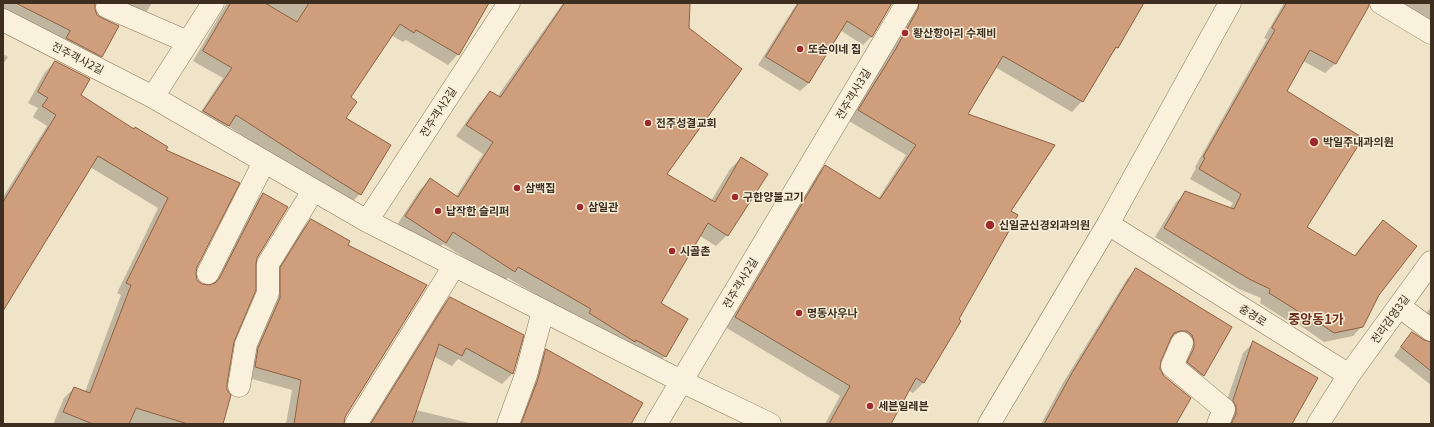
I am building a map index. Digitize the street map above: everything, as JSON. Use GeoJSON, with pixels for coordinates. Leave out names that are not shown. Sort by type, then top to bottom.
{"type":"FeatureCollection","features":[{"type":"Feature","properties":{"kind":"street"},"geometry":{"type":"LineString","coordinates":[[153,97],[213,3]]}},
{"type":"Feature","properties":{"kind":"street","name":"전주객사3길"},"geometry":{"type":"LineString","coordinates":[[799,185],[907,3]]}},
{"type":"Feature","properties":{"kind":"street"},"geometry":{"type":"LineString","coordinates":[[990,424],[1108,224],[1230,3]]}},
{"type":"Feature","properties":{"kind":"street"},"geometry":{"type":"LineString","coordinates":[[1381,3],[1431,33]]}},
{"type":"Feature","properties":{"kind":"street","name":"전주객사2길"},"geometry":{"type":"LineString","coordinates":[[367,221],[506,4]]}},
{"type":"Feature","properties":{"kind":"street"},"geometry":{"type":"LineString","coordinates":[[107,7],[188,42]]}},
{"type":"Feature","properties":{"kind":"street","name":"전주객사2길"},"geometry":{"type":"LineString","coordinates":[[3,20],[153,97],[367,221],[681,381],[770,424]]}},
{"type":"Feature","properties":{"kind":"street"},"geometry":{"type":"LineString","coordinates":[[208,273],[264,162]]}},
{"type":"Feature","properties":{"kind":"street","name":"전주객사2길"},"geometry":{"type":"LineString","coordinates":[[656,424],[799,185]]}},
{"type":"Feature","properties":{"kind":"street"},"geometry":{"type":"LineString","coordinates":[[239,386],[246,344],[268,293],[268,264],[313,191]]}},
{"type":"Feature","properties":{"kind":"street","name":"충경로"},"geometry":{"type":"LineString","coordinates":[[1108,224],[1349,375]]}},
{"type":"Feature","properties":{"kind":"street","name":"전라감영3길"},"geometry":{"type":"LineString","coordinates":[[1349,375],[1431,262]]}},
{"type":"Feature","properties":{"kind":"street"},"geometry":{"type":"LineString","coordinates":[[356,424],[454,266]]}},
{"type":"Feature","properties":{"kind":"street"},"geometry":{"type":"LineString","coordinates":[[1399,306],[1431,330]]}},
{"type":"Feature","properties":{"kind":"street"},"geometry":{"type":"LineString","coordinates":[[508,424],[526,375],[543,311]]}},
{"type":"Feature","properties":{"kind":"street"},"geometry":{"type":"LineString","coordinates":[[1182,343],[1172,366],[1224,409],[1218,424]]}},
{"type":"Feature","properties":{"kind":"street"},"geometry":{"type":"LineString","coordinates":[[1318,424],[1349,375]]}},
{"type":"Feature","properties":{"kind":"building"},"geometry":{"type":"Polygon","coordinates":[[[16,3],[95,3],[97,15],[119,26],[102,57],[66,38],[70,31],[16,3]]]}},
{"type":"Feature","properties":{"kind":"building"},"geometry":{"type":"Polygon","coordinates":[[[231,3],[265,3],[297,22],[309,3],[489,3],[459,55],[416,30],[414,33],[400,24],[351,97],[357,102],[346,118],[391,145],[361,195],[236,115],[229,126],[203,111],[232,68],[203,51],[231,3]]]}},
{"type":"Feature","properties":{"kind":"building"},"geometry":{"type":"Polygon","coordinates":[[[565,3],[690,3],[689,28],[742,69],[667,174],[715,202],[741,157],[768,174],[728,236],[708,223],[661,303],[688,319],[666,357],[636,340],[635,342],[589,313],[591,309],[518,267],[515,272],[453,232],[446,243],[405,216],[430,178],[458,197],[493,142],[466,125],[490,91],[500,97],[565,3]]]}},
{"type":"Feature","properties":{"kind":"building"},"geometry":{"type":"Polygon","coordinates":[[[799,3],[892,3],[872,37],[847,21],[809,83],[766,57],[799,3]]]}},
{"type":"Feature","properties":{"kind":"building"},"geometry":{"type":"Polygon","coordinates":[[[919,3],[1144,3],[1118,48],[1116,47],[1083,102],[1003,56],[968,114],[1055,145],[1011,211],[1018,215],[959,319],[961,321],[924,383],[916,378],[891,424],[829,424],[850,386],[735,317],[825,165],[880,199],[916,145],[858,110],[894,52],[918,9],[919,3]]]}},
{"type":"Feature","properties":{"kind":"building"},"geometry":{"type":"Polygon","coordinates":[[[1287,3],[1369,3],[1369,6],[1336,64],[1310,50],[1287,91],[1363,138],[1307,227],[1355,256],[1383,220],[1417,246],[1379,295],[1363,327],[1334,333],[1305,313],[1304,315],[1269,293],[1270,289],[1249,279],[1164,228],[1185,191],[1234,209],[1241,194],[1199,169],[1205,158],[1203,157],[1275,30],[1272,28],[1287,3]]]}},
{"type":"Feature","properties":{"kind":"building"},"geometry":{"type":"Polygon","coordinates":[[[55,61],[90,79],[81,95],[134,129],[135,127],[168,147],[166,150],[240,183],[197,267],[197,280],[202,284],[209,285],[215,283],[219,279],[263,193],[288,207],[257,258],[256,290],[234,342],[227,384],[227,390],[231,395],[223,424],[188,424],[136,408],[129,424],[93,424],[63,412],[74,387],[90,393],[131,285],[126,283],[168,198],[98,156],[3,311],[3,202],[56,115],[42,106],[48,98],[38,92],[55,61]]]}},
{"type":"Feature","properties":{"kind":"building"},"geometry":{"type":"Polygon","coordinates":[[[311,219],[350,241],[348,245],[427,285],[345,417],[344,424],[294,424],[301,380],[255,367],[258,348],[280,298],[280,268],[311,219]]]}},
{"type":"Feature","properties":{"kind":"building"},"geometry":{"type":"Polygon","coordinates":[[[1136,268],[1232,327],[1204,376],[1187,362],[1194,348],[1192,335],[1187,331],[1180,331],[1174,333],[1171,338],[1161,361],[1160,369],[1164,376],[1191,398],[1176,424],[1044,424],[1072,373],[1136,268]]]}},
{"type":"Feature","properties":{"kind":"building"},"geometry":{"type":"Polygon","coordinates":[[[450,297],[524,335],[513,374],[466,348],[462,356],[439,344],[412,424],[371,424],[450,297]]]}},
{"type":"Feature","properties":{"kind":"building"},"geometry":{"type":"Polygon","coordinates":[[[1412,332],[1424,340],[1431,342],[1431,371],[1401,347],[1412,332]]]}},
{"type":"Feature","properties":{"kind":"building"},"geometry":{"type":"Polygon","coordinates":[[[1253,341],[1318,378],[1292,424],[1231,424],[1236,414],[1236,406],[1233,401],[1253,341]]]}},
{"type":"Feature","properties":{"kind":"building"},"geometry":{"type":"Polygon","coordinates":[[[546,349],[643,403],[631,424],[521,424],[538,379],[546,349]]]}},
{"type":"Feature","properties":{"kind":"place","name":"황산항아리 수제비"},"geometry":{"type":"Point","coordinates":[905,33]}},
{"type":"Feature","properties":{"kind":"place","name":"또순이네 집"},"geometry":{"type":"Point","coordinates":[800,49]}},
{"type":"Feature","properties":{"kind":"place","name":"전주성결교회"},"geometry":{"type":"Point","coordinates":[648,123]}},
{"type":"Feature","properties":{"kind":"place","name":"박일주내과의원"},"geometry":{"type":"Point","coordinates":[1314,142]}},
{"type":"Feature","properties":{"kind":"place","name":"삼백집"},"geometry":{"type":"Point","coordinates":[517,188]}},
{"type":"Feature","properties":{"kind":"place","name":"구한양불고기"},"geometry":{"type":"Point","coordinates":[735,197]}},
{"type":"Feature","properties":{"kind":"place","name":"삼일관"},"geometry":{"type":"Point","coordinates":[580,207]}},
{"type":"Feature","properties":{"kind":"place","name":"납작한 슬리퍼"},"geometry":{"type":"Point","coordinates":[438,211]}},
{"type":"Feature","properties":{"kind":"place","name":"신일균신경외과의원"},"geometry":{"type":"Point","coordinates":[990,225]}},
{"type":"Feature","properties":{"kind":"place","name":"시골촌"},"geometry":{"type":"Point","coordinates":[672,251]}},
{"type":"Feature","properties":{"kind":"place","name":"명동사우나"},"geometry":{"type":"Point","coordinates":[799,313]}},
{"type":"Feature","properties":{"kind":"place","name":"세븐일레븐"},"geometry":{"type":"Point","coordinates":[870,406]}},
{"type":"Feature","properties":{"kind":"district","name":"중앙동1가"},"geometry":{"type":"Point","coordinates":[1316,319]}}]}
